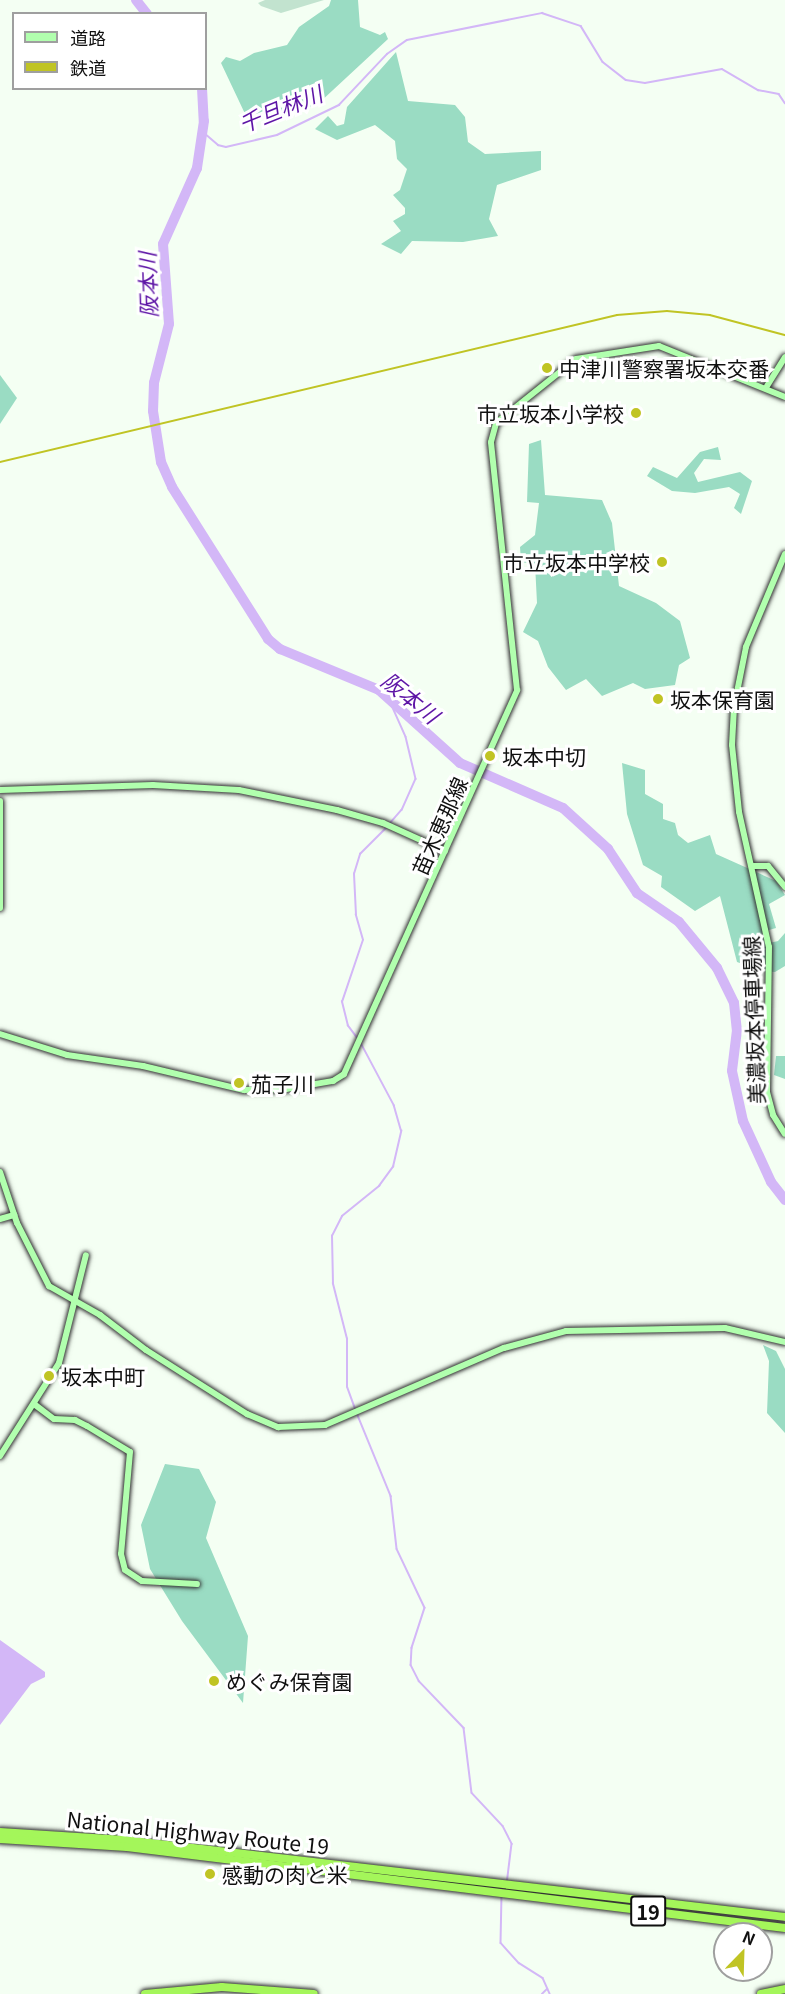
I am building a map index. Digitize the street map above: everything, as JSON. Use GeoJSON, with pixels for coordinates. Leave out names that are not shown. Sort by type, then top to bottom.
{"type":"FeatureCollection","features":[{"type":"Feature","properties":{"kind":"highway","name":"National Highway Route 19"},"geometry":{"type":"LineString","coordinates":[[0,1832],[124,1840],[785,1917]]}},
{"type":"Feature","properties":{"kind":"highway","name":"National Highway Route 19"},"geometry":{"type":"LineString","coordinates":[[0,1839],[127,1847],[785,1928]]}},
{"type":"Feature","properties":{"kind":"highway"},"geometry":{"type":"LineString","coordinates":[[145,1994],[222,1987],[314,1994]]}},
{"type":"Feature","properties":{"kind":"highway"},"geometry":{"type":"LineString","coordinates":[[761,1994],[785,1989]]}},
{"type":"Feature","properties":{"kind":"street","name":"苗木恵那線"},"geometry":{"type":"LineString","coordinates":[[0,1034],[67,1055],[141,1066],[220,1086],[257,1091],[333,1081],[348,1069],[478,780],[519,682],[491,442],[496,423],[576,359],[607,353],[668,347],[767,386]]}},
{"type":"Feature","properties":{"kind":"street"},"geometry":{"type":"LineString","coordinates":[[785,357],[767,386],[785,397]]}},
{"type":"Feature","properties":{"kind":"street","name":"美濃坂本停車場線"},"geometry":{"type":"LineString","coordinates":[[785,554],[746,647],[734,707],[735,791],[766,928],[771,972],[767,1092],[773,1115],[785,1134]]}},
{"type":"Feature","properties":{"kind":"street"},"geometry":{"type":"LineString","coordinates":[[0,790],[209,787],[300,800],[383,823],[446,851]]}},
{"type":"Feature","properties":{"kind":"street"},"geometry":{"type":"LineString","coordinates":[[0,801],[0,908]]}},
{"type":"Feature","properties":{"kind":"street"},"geometry":{"type":"LineString","coordinates":[[753,866],[768,866],[785,887]]}},
{"type":"Feature","properties":{"kind":"street"},"geometry":{"type":"LineString","coordinates":[[0,1172],[14,1215],[44,1280],[267,1424],[309,1428],[360,1411],[504,1348],[566,1330],[716,1328],[785,1342]]}},
{"type":"Feature","properties":{"kind":"street"},"geometry":{"type":"LineString","coordinates":[[0,1219],[14,1215]]}},
{"type":"Feature","properties":{"kind":"street"},"geometry":{"type":"LineString","coordinates":[[0,1456],[59,1363],[86,1255]]}},
{"type":"Feature","properties":{"kind":"street"},"geometry":{"type":"LineString","coordinates":[[34,1404],[54,1419],[75,1420],[130,1452],[121,1554],[125,1570],[142,1581],[197,1584]]}},
{"type":"Feature","properties":{"kind":"green space"},"geometry":{"type":"Polygon","coordinates":[[[265,0],[324,0],[281,13],[258,3],[265,0]]]}},
{"type":"Feature","properties":{"kind":"green space"},"geometry":{"type":"Polygon","coordinates":[[[331,0],[358,0],[360,27],[380,35],[385,32],[388,39],[319,103],[302,110],[289,106],[276,118],[267,113],[247,118],[221,63],[226,57],[240,61],[254,53],[287,45],[299,27],[329,6],[331,0]]]}},
{"type":"Feature","properties":{"kind":"green space"},"geometry":{"type":"Polygon","coordinates":[[[396,52],[408,101],[455,105],[465,117],[468,142],[485,154],[541,151],[541,170],[497,185],[489,219],[498,236],[463,242],[412,241],[401,254],[381,244],[401,231],[393,221],[405,214],[405,208],[393,195],[400,190],[407,169],[397,159],[395,141],[375,125],[337,140],[315,129],[328,116],[337,126],[344,124],[347,107],[396,52]]]}},
{"type":"Feature","properties":{"kind":"green space"},"geometry":{"type":"Polygon","coordinates":[[[0,375],[17,398],[0,424],[0,375]]]}},
{"type":"Feature","properties":{"kind":"green space"},"geometry":{"type":"Polygon","coordinates":[[[541,440],[545,495],[602,500],[612,523],[619,586],[656,603],[680,621],[690,658],[679,665],[675,685],[645,689],[633,683],[602,696],[586,679],[566,690],[548,667],[538,641],[523,632],[537,603],[535,564],[521,562],[520,547],[535,535],[539,503],[527,502],[529,444],[541,440]]]}},
{"type":"Feature","properties":{"kind":"green space"},"geometry":{"type":"Polygon","coordinates":[[[718,447],[721,460],[704,459],[694,473],[698,482],[740,472],[752,481],[741,514],[734,508],[740,494],[729,487],[695,493],[672,491],[647,476],[653,467],[677,478],[700,452],[718,447]]]}},
{"type":"Feature","properties":{"kind":"green space"},"geometry":{"type":"Polygon","coordinates":[[[622,763],[645,770],[645,794],[663,804],[663,819],[675,823],[678,835],[688,843],[710,835],[716,854],[776,881],[785,895],[769,904],[776,928],[762,932],[765,944],[778,941],[785,933],[785,966],[775,972],[762,971],[737,962],[720,896],[695,911],[661,887],[662,876],[643,865],[627,814],[622,763]]]}},
{"type":"Feature","properties":{"kind":"green space"},"geometry":{"type":"Polygon","coordinates":[[[776,1056],[785,1056],[785,1079],[774,1075],[776,1056]]]}},
{"type":"Feature","properties":{"kind":"green space"},"geometry":{"type":"Polygon","coordinates":[[[763,1345],[776,1351],[785,1369],[785,1433],[767,1413],[769,1361],[763,1345]]]}},
{"type":"Feature","properties":{"kind":"green space"},"geometry":{"type":"Polygon","coordinates":[[[165,1464],[199,1469],[216,1502],[206,1538],[248,1636],[243,1703],[182,1621],[150,1569],[141,1525],[165,1464]]]}},
{"type":"Feature","properties":{"kind":"shaded area"},"geometry":{"type":"Polygon","coordinates":[[[0,1640],[45,1672],[45,1677],[31,1684],[0,1725],[0,1640]]]}},
{"type":"Feature","properties":{"kind":"waterway","name":"千旦林川"},"geometry":{"type":"LineString","coordinates":[[136,0],[145,12]]}},
{"type":"Feature","properties":{"kind":"waterway","name":"千旦林川"},"geometry":{"type":"LineString","coordinates":[[201,130],[218,145],[226,147],[277,135],[339,105],[387,54],[407,40],[542,13],[581,26],[603,62],[626,80],[645,83],[722,69],[758,90],[779,94],[785,103]]}},
{"type":"Feature","properties":{"kind":"waterway","name":"阪本川"},"geometry":{"type":"LineString","coordinates":[[202,90],[204,121],[197,168],[163,244],[169,324],[154,383],[153,411],[161,462],[172,487],[268,639],[280,649],[379,690],[460,763],[563,808],[608,849],[637,893],[679,922],[717,968],[734,1003],[737,1030],[732,1071],[743,1121],[771,1182],[785,1200]]}},
{"type":"Feature","properties":{"kind":"waterway"},"geometry":{"type":"LineString","coordinates":[[390,701],[406,737],[416,779],[402,810],[390,824]]}},
{"type":"Feature","properties":{"kind":"waterway"},"geometry":{"type":"LineString","coordinates":[[357,1038],[348,1026],[342,1002],[363,940],[356,915],[354,874],[360,854],[387,827]]}},
{"type":"Feature","properties":{"kind":"waterway"},"geometry":{"type":"LineString","coordinates":[[355,1409],[347,1387],[347,1339],[333,1284],[332,1236],[342,1216],[379,1186],[393,1167],[401,1131],[394,1106],[360,1042]]}},
{"type":"Feature","properties":{"kind":"waterway"},"geometry":{"type":"LineString","coordinates":[[357,1413],[391,1496],[397,1549],[425,1608],[412,1648],[411,1665],[419,1681],[464,1728],[472,1793],[503,1826],[512,1844],[507,1882]]}},
{"type":"Feature","properties":{"kind":"waterway"},"geometry":{"type":"LineString","coordinates":[[502,1895],[501,1943],[519,1963],[543,1978],[550,1994]]}},
{"type":"Feature","properties":{"kind":"waterway"},"geometry":{"type":"LineString","coordinates":[[542,1994],[547,1989]]}},
{"type":"Feature","properties":{"kind":"railway"},"geometry":{"type":"LineString","coordinates":[[0,462],[617,315],[667,311],[710,315],[785,335]]}},
{"type":"Feature","properties":{"kind":"place","name":"中津川警察署坂本交番"},"geometry":{"type":"Point","coordinates":[547,368]}},
{"type":"Feature","properties":{"kind":"place","name":"市立坂本小学校"},"geometry":{"type":"Point","coordinates":[636,413]}},
{"type":"Feature","properties":{"kind":"place","name":"市立坂本中学校"},"geometry":{"type":"Point","coordinates":[662,562]}},
{"type":"Feature","properties":{"kind":"place","name":"坂本保育園"},"geometry":{"type":"Point","coordinates":[658,699]}},
{"type":"Feature","properties":{"kind":"place","name":"坂本中切"},"geometry":{"type":"Point","coordinates":[490,756]}},
{"type":"Feature","properties":{"kind":"place","name":"茄子川"},"geometry":{"type":"Point","coordinates":[239,1083]}},
{"type":"Feature","properties":{"kind":"place","name":"坂本中町"},"geometry":{"type":"Point","coordinates":[49,1376]}},
{"type":"Feature","properties":{"kind":"place","name":"めぐみ保育園"},"geometry":{"type":"Point","coordinates":[214,1681]}},
{"type":"Feature","properties":{"kind":"place","name":"感動の肉と米"},"geometry":{"type":"Point","coordinates":[210,1874]}}]}
